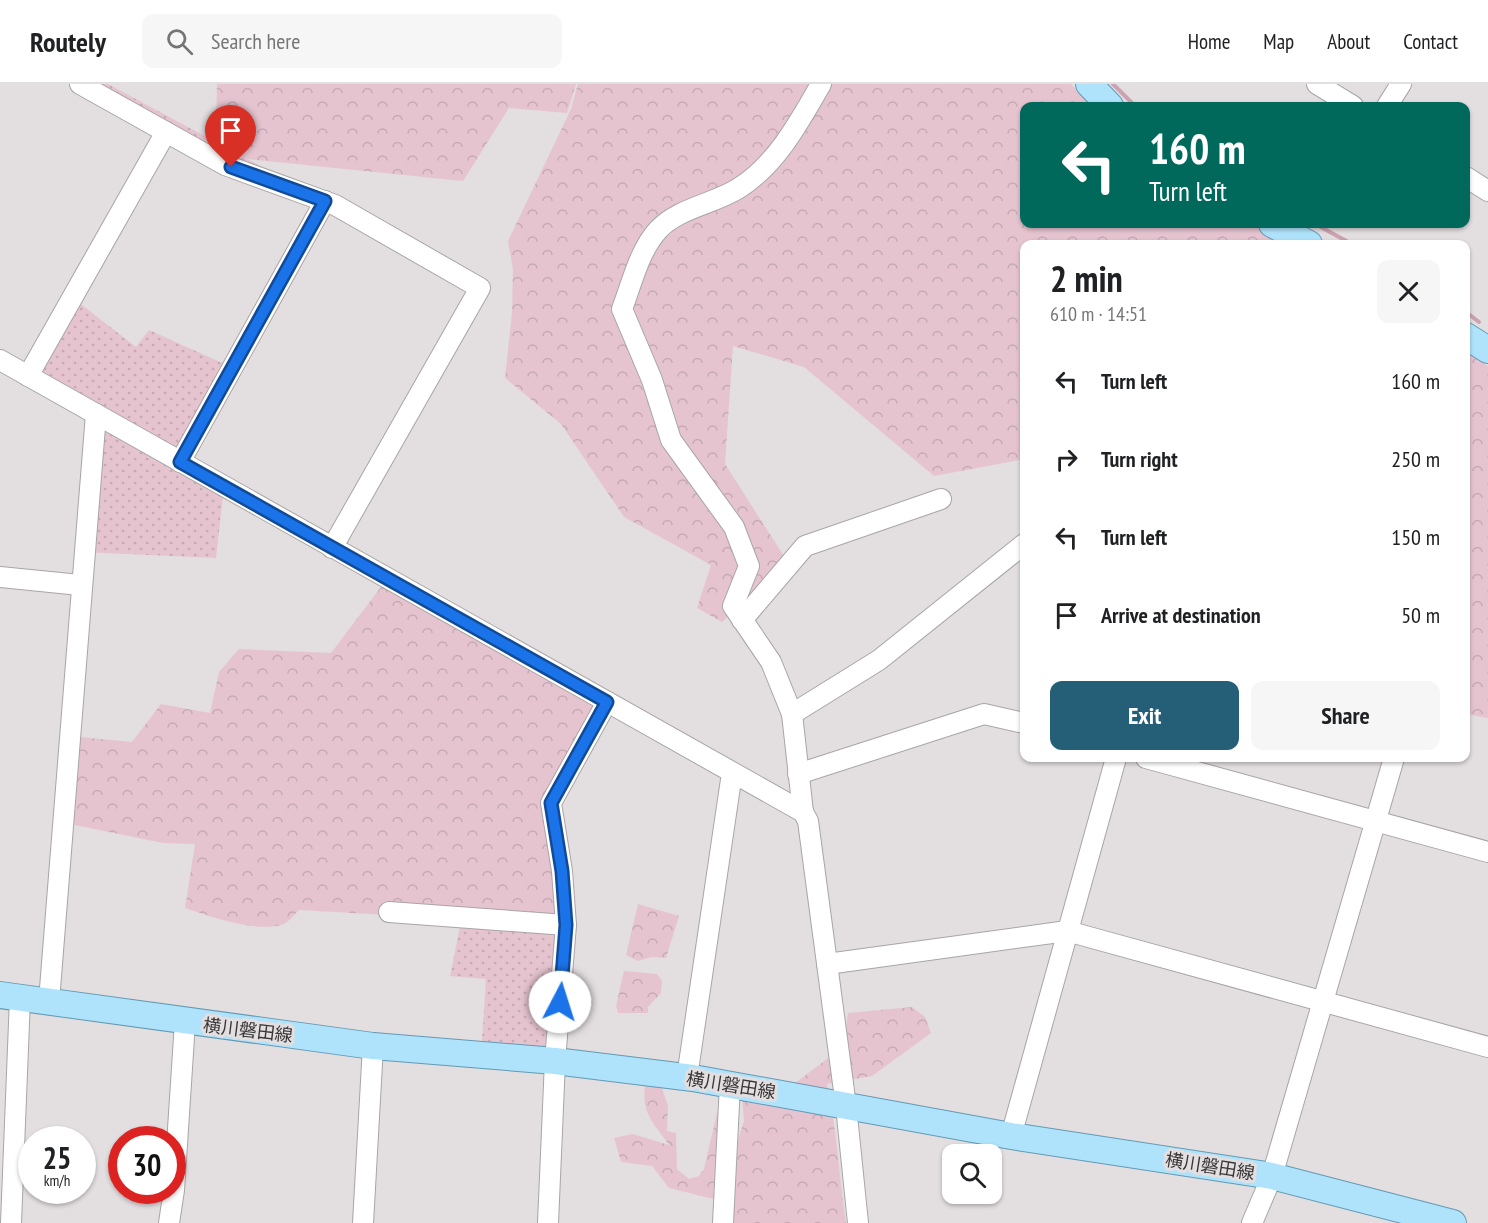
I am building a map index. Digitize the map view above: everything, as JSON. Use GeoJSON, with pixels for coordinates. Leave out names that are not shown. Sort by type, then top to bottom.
{"type":"FeatureCollection","features":[{"type":"Feature","properties":{"kind":"main road"},"geometry":{"type":"LineString","coordinates":[[1089,84],[1106,102]]}},
{"type":"Feature","properties":{"kind":"main road"},"geometry":{"type":"LineString","coordinates":[[1279,228],[1302,240]]}},
{"type":"Feature","properties":{"kind":"main road","name":"横川磐田線"},"geometry":{"type":"LineString","coordinates":[[10,997],[373,1046],[555,1061],[687,1077],[1011,1136],[1272,1176],[1453,1223]]}},
{"type":"Feature","properties":{"kind":"street"},"geometry":{"type":"LineString","coordinates":[[80,84],[225,165],[335,204],[480,288],[332,548]]}},
{"type":"Feature","properties":{"kind":"street"},"geometry":{"type":"LineString","coordinates":[[821,84],[805,113],[770,161],[740,187],[684,212],[656,231],[645,247],[622,309],[652,380],[671,440],[734,527],[749,566],[733,606],[771,662],[792,714],[803,812],[807,821],[846,1106],[858,1223]]}},
{"type":"Feature","properties":{"kind":"street"},"geometry":{"type":"LineString","coordinates":[[1317,84],[1346,102]]}},
{"type":"Feature","properties":{"kind":"street"},"geometry":{"type":"LineString","coordinates":[[1390,102],[1401,84]]}},
{"type":"Feature","properties":{"kind":"street"},"geometry":{"type":"LineString","coordinates":[[28,376],[166,132]]}},
{"type":"Feature","properties":{"kind":"street"},"geometry":{"type":"LineString","coordinates":[[1470,180],[1488,191]]}},
{"type":"Feature","properties":{"kind":"street"},"geometry":{"type":"LineString","coordinates":[[180,462],[325,201]]}},
{"type":"Feature","properties":{"kind":"street"},"geometry":{"type":"LineString","coordinates":[[0,360],[803,812]]}},
{"type":"Feature","properties":{"kind":"street"},"geometry":{"type":"LineString","coordinates":[[49,1001],[80,585],[96,414]]}},
{"type":"Feature","properties":{"kind":"street"},"geometry":{"type":"LineString","coordinates":[[742,620],[805,546],[941,499]]}},
{"type":"Feature","properties":{"kind":"street"},"geometry":{"type":"LineString","coordinates":[[792,714],[879,660],[1020,547]]}},
{"type":"Feature","properties":{"kind":"street"},"geometry":{"type":"LineString","coordinates":[[0,577],[80,585]]}},
{"type":"Feature","properties":{"kind":"street"},"geometry":{"type":"LineString","coordinates":[[548,1223],[555,1061],[566,925],[562,871],[551,803],[607,702]]}},
{"type":"Feature","properties":{"kind":"street"},"geometry":{"type":"LineString","coordinates":[[798,774],[984,714],[1020,722]]}},
{"type":"Feature","properties":{"kind":"street"},"geometry":{"type":"LineString","coordinates":[[1011,1136],[1115,762]]}},
{"type":"Feature","properties":{"kind":"street"},"geometry":{"type":"LineString","coordinates":[[1161,762],[1488,852]]}},
{"type":"Feature","properties":{"kind":"street"},"geometry":{"type":"LineString","coordinates":[[1252,1223],[1272,1176],[1393,762]]}},
{"type":"Feature","properties":{"kind":"street"},"geometry":{"type":"LineString","coordinates":[[687,1077],[732,772]]}},
{"type":"Feature","properties":{"kind":"street"},"geometry":{"type":"LineString","coordinates":[[389,912],[566,925]]}},
{"type":"Feature","properties":{"kind":"street"},"geometry":{"type":"LineString","coordinates":[[827,964],[1067,931],[1488,1047]]}},
{"type":"Feature","properties":{"kind":"street"},"geometry":{"type":"LineString","coordinates":[[10,997],[11,1223]]}},
{"type":"Feature","properties":{"kind":"street"},"geometry":{"type":"LineString","coordinates":[[169,1223],[174,1190],[185,1022]]}},
{"type":"Feature","properties":{"kind":"street"},"geometry":{"type":"LineString","coordinates":[[363,1223],[373,1046]]}},
{"type":"Feature","properties":{"kind":"street"},"geometry":{"type":"LineString","coordinates":[[723,1223],[730,1084]]}},
{"type":"Feature","properties":{"kind":"green space"},"geometry":{"type":"Polygon","coordinates":[[[81,84],[108,84],[325,201],[231,167],[81,84]]]}},
{"type":"Feature","properties":{"kind":"green space"},"geometry":{"type":"Polygon","coordinates":[[[217,84],[576,84],[567,113],[509,108],[463,181],[208,155],[197,149],[216,126],[217,84]]]}},
{"type":"Feature","properties":{"kind":"green space"},"geometry":{"type":"Polygon","coordinates":[[[578,84],[1071,84],[1088,102],[1020,102],[1020,228],[1261,228],[1283,240],[1020,240],[1020,460],[934,476],[804,367],[733,346],[725,464],[789,564],[754,601],[735,610],[722,622],[697,608],[711,565],[624,517],[561,424],[505,378],[512,313],[513,269],[508,241],[571,109],[578,84]]]}},
{"type":"Feature","properties":{"kind":"green space"},"geometry":{"type":"Polygon","coordinates":[[[73,298],[136,347],[149,330],[231,367],[180,461],[224,487],[216,558],[83,552],[96,414],[28,376],[73,298]]]}},
{"type":"Feature","properties":{"kind":"green space"},"geometry":{"type":"Polygon","coordinates":[[[1470,355],[1488,366],[1488,718],[1470,715],[1470,355]]]}},
{"type":"Feature","properties":{"kind":"green space"},"geometry":{"type":"Polygon","coordinates":[[[387,579],[604,709],[557,781],[566,925],[299,910],[281,925],[259,927],[246,925],[185,908],[195,844],[163,843],[55,821],[69,736],[132,742],[161,704],[210,713],[219,672],[239,649],[331,653],[387,579]]]}},
{"type":"Feature","properties":{"kind":"green space"},"geometry":{"type":"Polygon","coordinates":[[[638,904],[679,916],[666,958],[652,957],[638,961],[626,955],[638,904]]]}},
{"type":"Feature","properties":{"kind":"green space"},"geometry":{"type":"Polygon","coordinates":[[[462,917],[559,932],[554,1049],[482,1041],[486,979],[450,976],[462,917]]]}},
{"type":"Feature","properties":{"kind":"green space"},"geometry":{"type":"Polygon","coordinates":[[[624,971],[657,974],[662,981],[661,993],[648,1007],[648,1013],[618,1013],[616,1006],[624,971]]]}},
{"type":"Feature","properties":{"kind":"green space"},"geometry":{"type":"Polygon","coordinates":[[[912,1007],[925,1017],[931,1033],[872,1076],[827,1084],[846,1223],[726,1223],[718,1200],[669,1188],[652,1166],[621,1162],[614,1138],[633,1134],[669,1145],[650,1118],[645,1104],[645,1085],[660,1084],[668,1105],[667,1131],[676,1133],[677,1169],[689,1179],[699,1176],[704,1169],[717,1113],[724,1113],[725,1180],[744,1121],[742,1096],[791,1086],[827,1059],[844,1041],[848,1013],[912,1007]]]}},
{"type":"Feature","properties":{"kind":"waterway"},"geometry":{"type":"LineString","coordinates":[[1113,84],[1131,102]]}},
{"type":"Feature","properties":{"kind":"waterway"},"geometry":{"type":"LineString","coordinates":[[1322,228],[1345,240]]}},
{"type":"Feature","properties":{"kind":"waterway"},"geometry":{"type":"LineString","coordinates":[[1470,315],[1479,322]]}},
{"type":"Feature","properties":{"kind":"route"},"geometry":{"type":"LineString","coordinates":[[231,167],[325,201],[180,462],[607,702],[551,803],[559,866],[562,871],[566,925],[560,1002]]}}]}
